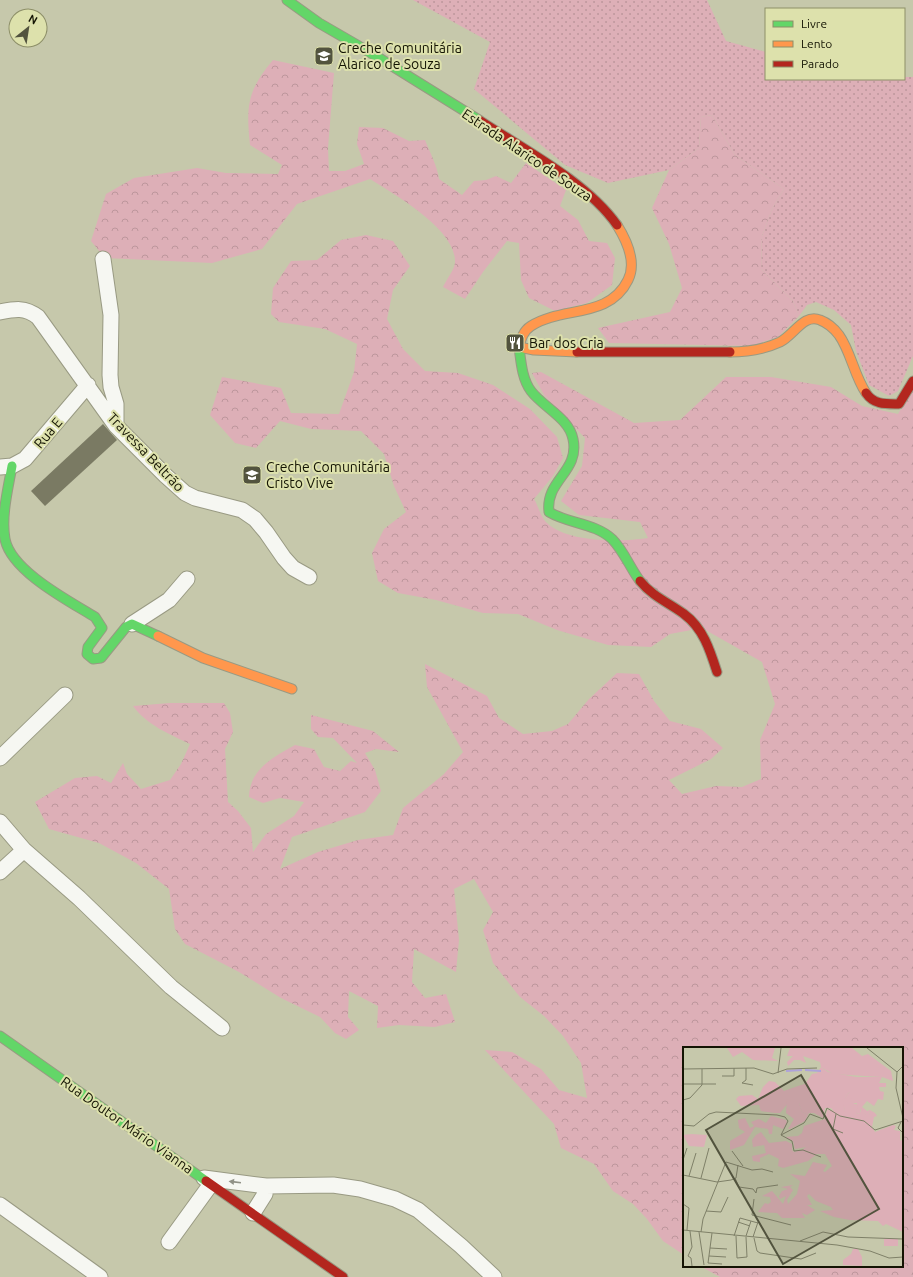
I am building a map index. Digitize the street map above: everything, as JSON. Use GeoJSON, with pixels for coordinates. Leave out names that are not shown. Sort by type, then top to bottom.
{"type":"FeatureCollection","features":[{"type":"Feature","properties":{"kind":"street","name":"Estrada Alarico de Souza"},"geometry":{"type":"LineString","coordinates":[[287,0],[319,23],[432,90],[572,183],[605,210],[620,232],[629,250],[632,266],[629,278],[619,295],[604,305],[548,318],[533,324],[525,330],[519,341],[519,347]]}},
{"type":"Feature","properties":{"kind":"street"},"geometry":{"type":"LineString","coordinates":[[103,259],[111,315],[110,375],[111,387],[116,404],[116,426]]}},
{"type":"Feature","properties":{"kind":"street","name":"Travessa Beltrão"},"geometry":{"type":"LineString","coordinates":[[0,312],[18,309],[27,310],[38,317],[116,426],[185,493],[195,498],[242,510],[255,518],[293,568],[309,577]]}},
{"type":"Feature","properties":{"kind":"street"},"geometry":{"type":"LineString","coordinates":[[717,672],[708,642],[698,627],[689,616],[654,595],[643,585],[618,545],[604,532],[566,521],[549,512],[546,503],[548,496],[554,486],[566,473],[573,459],[573,437],[566,427],[530,390],[524,376],[519,347],[534,350],[607,353],[738,352],[756,350],[779,342],[790,336],[804,321],[809,318],[816,318],[830,323],[839,333],[857,378],[864,391],[874,401],[885,406],[899,404],[913,381]]}},
{"type":"Feature","properties":{"kind":"street","name":"Rua E"},"geometry":{"type":"LineString","coordinates":[[6,466],[19,463],[30,454],[88,385]]}},
{"type":"Feature","properties":{"kind":"street"},"geometry":{"type":"LineString","coordinates":[[6,466],[4,527],[6,544],[18,561],[41,582],[95,617],[101,624],[102,628],[88,647],[87,654],[91,659],[96,660],[101,658],[126,627],[169,600],[187,579]]}},
{"type":"Feature","properties":{"kind":"street"},"geometry":{"type":"LineString","coordinates":[[132,624],[139,626],[203,658],[292,689]]}},
{"type":"Feature","properties":{"kind":"street"},"geometry":{"type":"LineString","coordinates":[[0,758],[65,695]]}},
{"type":"Feature","properties":{"kind":"street"},"geometry":{"type":"LineString","coordinates":[[0,822],[24,850],[113,929],[171,987],[222,1028]]}},
{"type":"Feature","properties":{"kind":"street"},"geometry":{"type":"LineString","coordinates":[[0,872],[24,850]]}},
{"type":"Feature","properties":{"kind":"street","name":"Rua Doutor Mário Vianna"},"geometry":{"type":"LineString","coordinates":[[0,1036],[254,1213],[342,1277]]}},
{"type":"Feature","properties":{"kind":"street"},"geometry":{"type":"LineString","coordinates":[[169,1242],[207,1181],[266,1186],[333,1185],[360,1189],[395,1200],[418,1210],[461,1246],[494,1277]]}},
{"type":"Feature","properties":{"kind":"street"},"geometry":{"type":"LineString","coordinates":[[254,1213],[265,1194],[266,1186]]}},
{"type":"Feature","properties":{"kind":"street"},"geometry":{"type":"LineString","coordinates":[[0,1205],[100,1277]]}},
{"type":"Feature","properties":{"kind":"green space"},"geometry":{"type":"Polygon","coordinates":[[[413,0],[707,0],[726,41],[765,52],[765,80],[905,80],[905,77],[913,77],[913,356],[898,391],[889,396],[869,385],[856,351],[851,325],[834,310],[816,302],[807,305],[799,316],[793,301],[761,269],[762,236],[772,209],[784,189],[735,155],[712,115],[701,117],[699,148],[669,170],[608,183],[565,165],[474,89],[490,42],[413,0]]]}},
{"type":"Feature","properties":{"kind":"green space"},"geometry":{"type":"Polygon","coordinates":[[[273,60],[334,73],[328,148],[329,171],[345,171],[364,164],[357,144],[359,127],[383,128],[409,141],[425,140],[435,164],[439,179],[462,195],[474,181],[486,180],[496,176],[511,183],[526,163],[566,190],[560,206],[578,220],[589,241],[607,243],[615,258],[612,285],[587,303],[555,311],[529,298],[521,280],[519,243],[507,241],[483,272],[465,299],[443,287],[455,265],[453,250],[446,237],[422,214],[370,179],[297,204],[262,249],[212,263],[105,258],[91,241],[106,194],[134,178],[197,168],[226,173],[278,174],[282,165],[250,145],[248,120],[250,100],[253,90],[264,71],[273,60]]]}},
{"type":"Feature","properties":{"kind":"green space"},"geometry":{"type":"Polygon","coordinates":[[[712,115],[735,155],[784,189],[772,209],[762,236],[761,269],[793,301],[799,316],[778,337],[751,346],[609,343],[598,328],[670,312],[682,288],[669,244],[652,208],[669,170],[699,148],[701,117],[712,115]]]}},
{"type":"Feature","properties":{"kind":"green space"},"geometry":{"type":"Polygon","coordinates":[[[366,235],[393,241],[410,266],[393,290],[387,319],[403,349],[425,371],[458,373],[493,385],[530,409],[557,437],[563,458],[553,476],[534,499],[547,523],[556,530],[581,538],[595,540],[624,540],[648,538],[640,522],[579,515],[561,501],[582,466],[585,438],[544,395],[532,373],[541,372],[634,423],[680,420],[726,377],[771,377],[831,387],[862,406],[898,414],[913,389],[913,1277],[720,1277],[702,1267],[903,1267],[903,1047],[683,1047],[683,1254],[663,1241],[647,1219],[633,1204],[613,1191],[594,1164],[561,1148],[554,1124],[485,1050],[512,1052],[541,1069],[559,1090],[587,1098],[581,1063],[563,1036],[544,1016],[520,997],[493,963],[483,930],[493,912],[474,879],[454,889],[459,940],[456,972],[414,949],[412,982],[425,998],[446,994],[455,1022],[435,1027],[399,1025],[377,1028],[378,1006],[349,991],[348,1017],[359,1030],[346,1039],[335,1033],[320,1017],[281,998],[239,972],[185,944],[175,929],[169,889],[136,863],[99,843],[49,829],[35,802],[75,778],[97,776],[111,783],[123,763],[127,774],[141,789],[170,780],[181,764],[190,744],[166,733],[152,724],[133,706],[170,703],[224,703],[230,713],[233,732],[225,749],[228,802],[238,811],[251,828],[253,852],[266,834],[294,816],[304,802],[280,798],[263,803],[249,797],[253,779],[264,765],[295,745],[314,749],[324,767],[340,771],[351,761],[357,763],[333,738],[318,737],[311,729],[311,715],[373,731],[399,752],[376,749],[365,753],[375,770],[381,791],[365,812],[292,837],[280,869],[318,852],[358,840],[393,835],[403,808],[444,774],[463,752],[427,687],[425,664],[487,696],[499,718],[523,734],[552,731],[568,724],[589,699],[617,673],[639,674],[654,701],[670,721],[701,729],[723,748],[711,759],[669,780],[682,794],[716,786],[742,787],[761,779],[760,740],[775,704],[762,662],[702,628],[670,634],[651,647],[608,645],[557,630],[518,614],[483,613],[436,600],[398,593],[378,581],[372,553],[384,529],[406,512],[394,486],[384,454],[361,431],[311,429],[280,421],[256,448],[235,443],[210,415],[222,377],[281,388],[291,413],[339,414],[354,372],[357,344],[325,329],[279,322],[271,314],[273,288],[291,261],[317,260],[341,240],[366,235]]]}},
{"type":"Feature","properties":{"kind":"building"},"geometry":{"type":"Polygon","coordinates":[[[103,424],[117,440],[45,506],[31,491],[103,424]]]}},
{"type":"Feature","properties":{"kind":"traffic: fast"},"geometry":{"type":"LineString","coordinates":[[287,0],[319,23],[376,56],[479,120]]}},
{"type":"Feature","properties":{"kind":"traffic: fast"},"geometry":{"type":"LineString","coordinates":[[519,347],[522,370],[528,386],[536,397],[561,419],[571,432],[573,439],[574,450],[572,460],[552,492],[549,501],[549,512],[598,530],[612,539],[640,581]]}},
{"type":"Feature","properties":{"kind":"traffic: fast"},"geometry":{"type":"LineString","coordinates":[[12,466],[4,521],[5,539],[10,551],[29,574],[57,594],[95,617],[102,628],[88,647],[87,654],[93,659],[101,658],[126,627],[132,624],[158,636]]}},
{"type":"Feature","properties":{"kind":"traffic: fast"},"geometry":{"type":"LineString","coordinates":[[0,1036],[206,1181]]}},
{"type":"Feature","properties":{"kind":"traffic: slow"},"geometry":{"type":"LineString","coordinates":[[577,352],[534,350],[519,347],[524,333],[531,326],[543,320],[597,306],[609,301],[620,292],[631,273],[631,259],[630,252],[617,225]]}},
{"type":"Feature","properties":{"kind":"traffic: slow"},"geometry":{"type":"LineString","coordinates":[[730,352],[755,350],[768,347],[785,339],[804,322],[814,319],[820,320],[826,322],[839,335],[847,349],[858,379],[866,393]]}},
{"type":"Feature","properties":{"kind":"traffic: slow"},"geometry":{"type":"LineString","coordinates":[[158,636],[203,658],[292,689]]}},
{"type":"Feature","properties":{"kind":"traffic: jam"},"geometry":{"type":"LineString","coordinates":[[479,120],[553,167],[572,181],[604,209],[617,225]]}},
{"type":"Feature","properties":{"kind":"traffic: jam"},"geometry":{"type":"LineString","coordinates":[[577,352],[730,352]]}},
{"type":"Feature","properties":{"kind":"traffic: jam"},"geometry":{"type":"LineString","coordinates":[[866,393],[877,402],[885,404],[899,404],[913,381]]}},
{"type":"Feature","properties":{"kind":"traffic: jam"},"geometry":{"type":"LineString","coordinates":[[640,581],[655,595],[691,620],[705,640],[717,672]]}},
{"type":"Feature","properties":{"kind":"traffic: jam"},"geometry":{"type":"LineString","coordinates":[[206,1181],[343,1277]]}},
{"type":"Feature","properties":{"kind":"place","name":"Creche Comunitária Alarico de Souza"},"geometry":{"type":"Point","coordinates":[324,56]}},
{"type":"Feature","properties":{"kind":"place","name":"Bar dos Cria"},"geometry":{"type":"Point","coordinates":[515,343]}},
{"type":"Feature","properties":{"kind":"place","name":"Creche Comunitária Cristo Vive"},"geometry":{"type":"Point","coordinates":[252,475]}}]}
